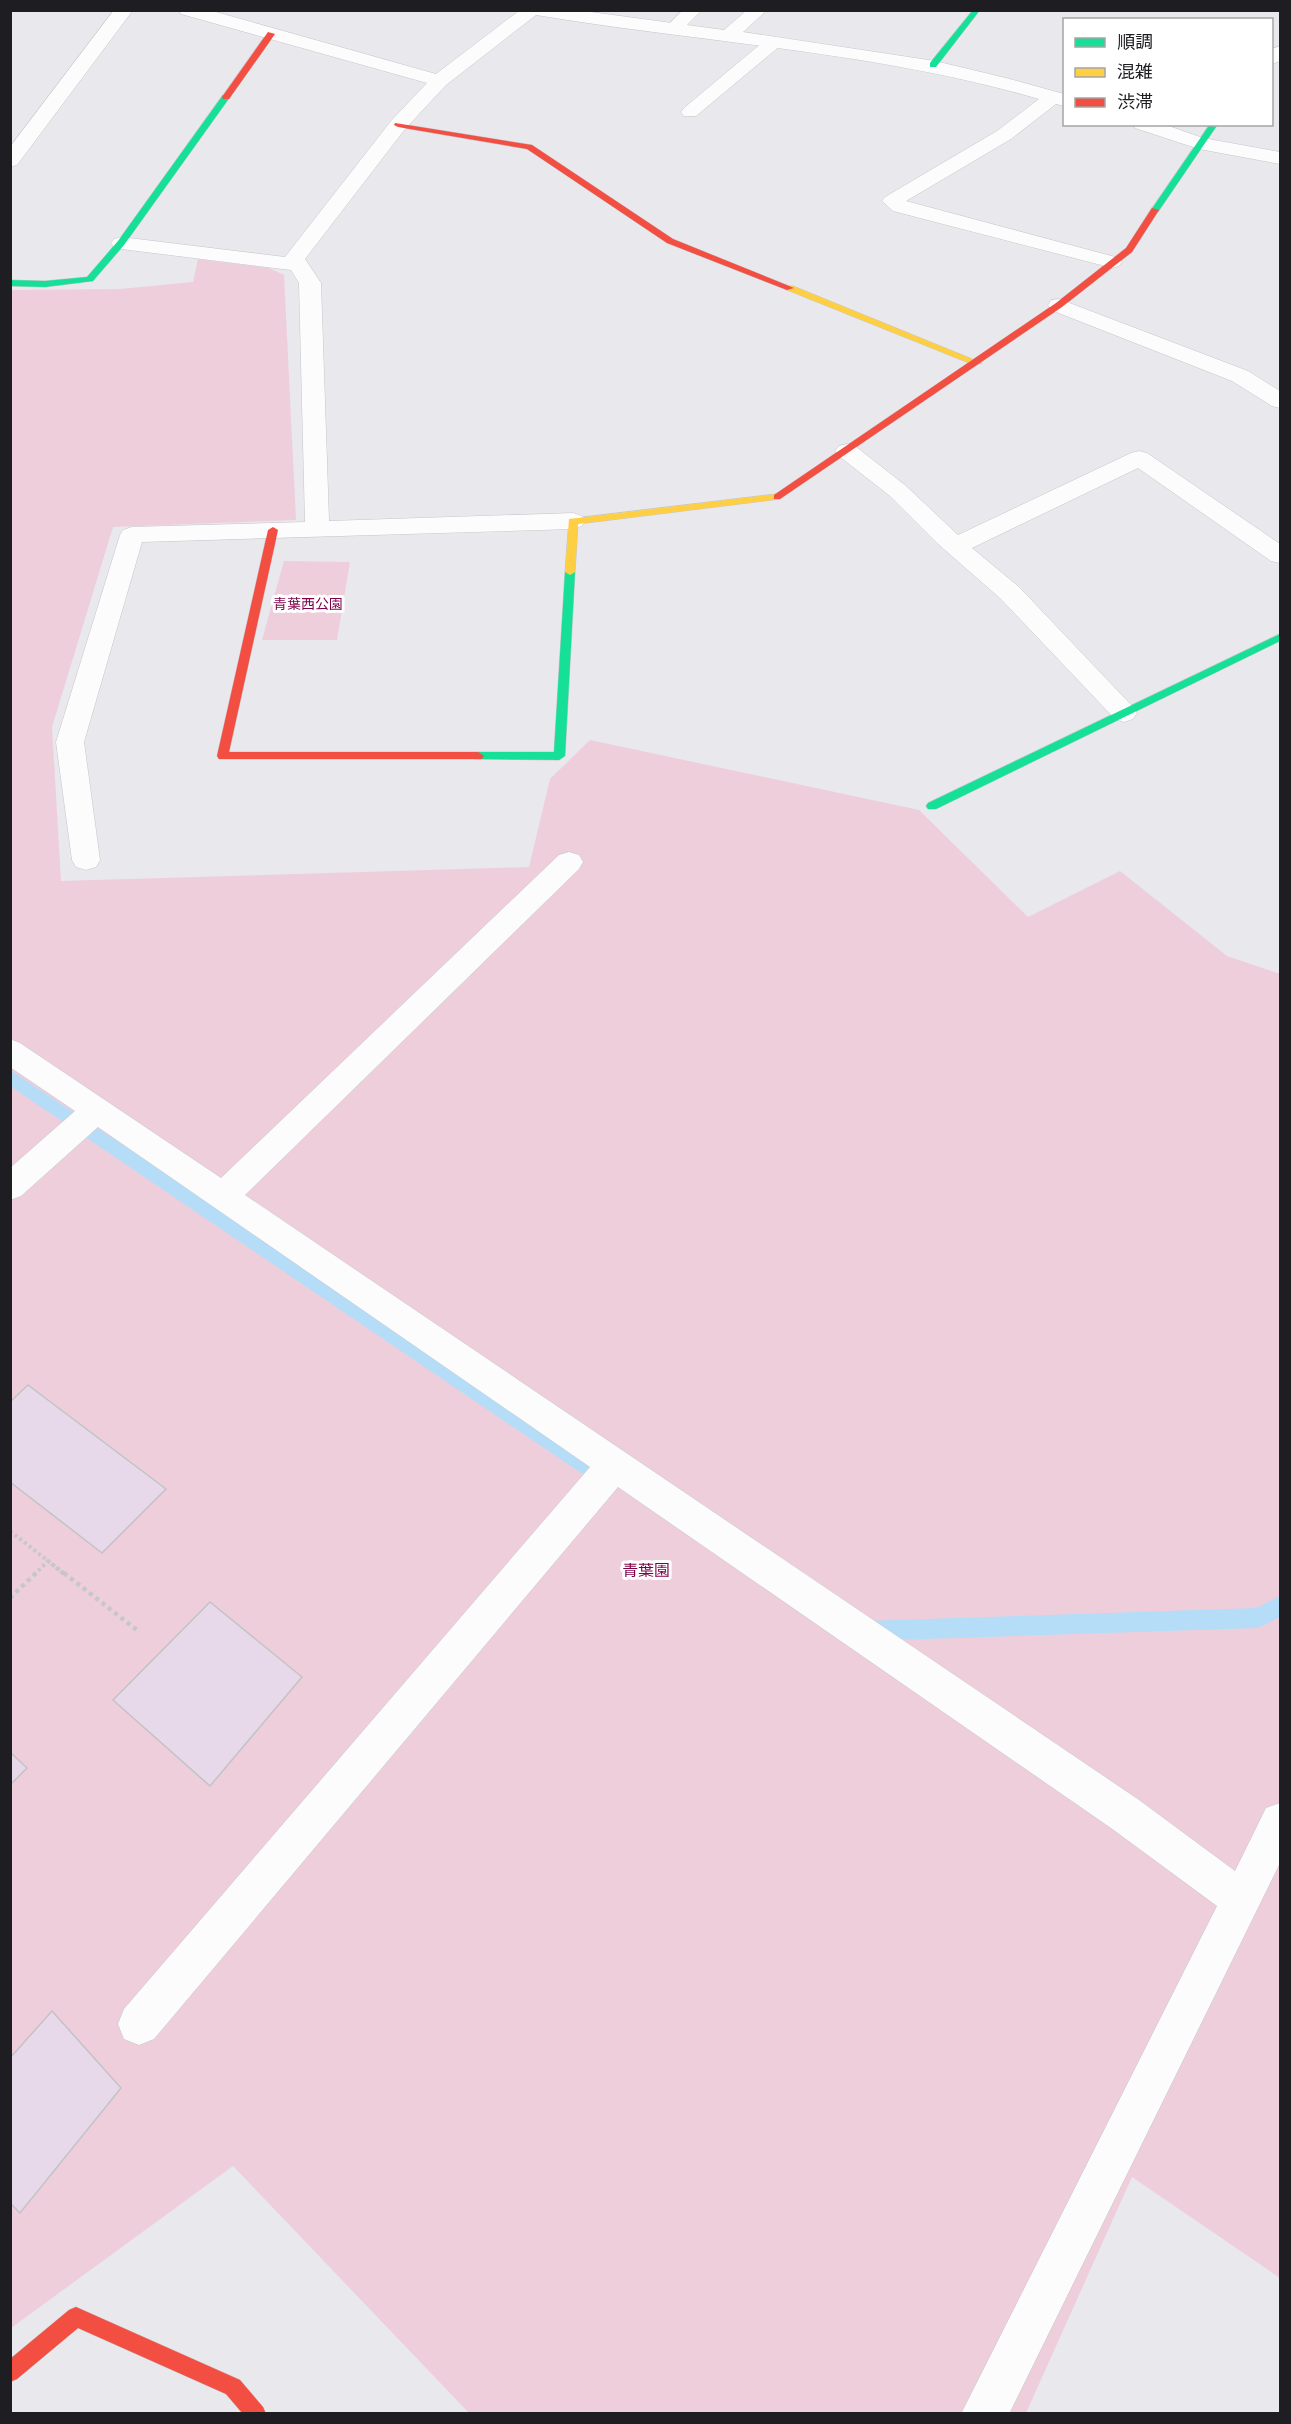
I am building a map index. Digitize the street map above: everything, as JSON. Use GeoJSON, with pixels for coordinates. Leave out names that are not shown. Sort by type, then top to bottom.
{"type":"FeatureCollection","features":[{"type":"Feature","properties":{"kind":"street"},"geometry":{"type":"LineString","coordinates":[[10,161],[124,10]]}},
{"type":"Feature","properties":{"kind":"street"},"geometry":{"type":"LineString","coordinates":[[187,10],[439,81]]}},
{"type":"Feature","properties":{"kind":"street"},"geometry":{"type":"LineString","coordinates":[[317,528],[310,283],[294,259],[398,124],[439,81],[535,10],[584,14],[933,65],[1059,98]]}},
{"type":"Feature","properties":{"kind":"street"},"geometry":{"type":"LineString","coordinates":[[729,35],[758,10]]}},
{"type":"Feature","properties":{"kind":"street"},"geometry":{"type":"LineString","coordinates":[[933,65],[976,10]]}},
{"type":"Feature","properties":{"kind":"street"},"geometry":{"type":"LineString","coordinates":[[10,283],[45,284],[90,279],[121,243],[271,34]]}},
{"type":"Feature","properties":{"kind":"street"},"geometry":{"type":"LineString","coordinates":[[1059,98],[1004,135],[892,201],[900,207],[1112,262]]}},
{"type":"Feature","properties":{"kind":"street"},"geometry":{"type":"LineString","coordinates":[[398,124],[529,147],[670,241],[977,363]]}},
{"type":"Feature","properties":{"kind":"street"},"geometry":{"type":"LineString","coordinates":[[1148,126],[1199,143],[1276,152]]}},
{"type":"Feature","properties":{"kind":"street"},"geometry":{"type":"LineString","coordinates":[[86,860],[70,742],[132,535],[573,521],[778,497],[977,363],[1059,305],[1129,250],[1212,126]]}},
{"type":"Feature","properties":{"kind":"street"},"geometry":{"type":"LineString","coordinates":[[121,243],[298,265]]}},
{"type":"Feature","properties":{"kind":"street"},"geometry":{"type":"LineString","coordinates":[[1059,305],[1240,376],[1281,401]]}},
{"type":"Feature","properties":{"kind":"street"},"geometry":{"type":"LineString","coordinates":[[847,451],[898,491],[1010,593],[1124,713]]}},
{"type":"Feature","properties":{"kind":"street"},"geometry":{"type":"LineString","coordinates":[[956,546],[1139,458],[1281,555]]}},
{"type":"Feature","properties":{"kind":"street"},"geometry":{"type":"LineString","coordinates":[[273,530],[223,756],[559,756],[573,521]]}},
{"type":"Feature","properties":{"kind":"street"},"geometry":{"type":"LineString","coordinates":[[932,806],[1279,640]]}},
{"type":"Feature","properties":{"kind":"street"},"geometry":{"type":"LineString","coordinates":[[10,2372],[76,2317],[233,2387],[256,2414]]}},
{"type":"Feature","properties":{"kind":"lane"},"geometry":{"type":"LineString","coordinates":[[674,28],[694,10]]}},
{"type":"Feature","properties":{"kind":"lane"},"geometry":{"type":"LineString","coordinates":[[690,112],[774,42]]}},
{"type":"Feature","properties":{"kind":"lane"},"geometry":{"type":"LineString","coordinates":[[222,1197],[569,862]]}},
{"type":"Feature","properties":{"kind":"lane"},"geometry":{"type":"LineString","coordinates":[[10,1051],[1125,1814],[1241,1900]]}},
{"type":"Feature","properties":{"kind":"lane"},"geometry":{"type":"LineString","coordinates":[[10,1187],[96,1111]]}},
{"type":"Feature","properties":{"kind":"lane"},"geometry":{"type":"LineString","coordinates":[[138,2024],[614,1465]]}},
{"type":"Feature","properties":{"kind":"lane"},"geometry":{"type":"LineString","coordinates":[[984,2414],[1281,1822]]}},
{"type":"Feature","properties":{"kind":"path"},"geometry":{"type":"LineString","coordinates":[[10,1531],[138,1631],[48,1561],[10,1598]]}},
{"type":"Feature","properties":{"kind":"green space","name":"青葉園"},"geometry":{"type":"Polygon","coordinates":[[[198,259],[269,268],[284,275],[296,520],[113,527],[52,727],[61,881],[529,867],[550,779],[590,740],[919,810],[1028,917],[1120,871],[1227,956],[1280,974],[1280,2278],[1132,2177],[1026,2413],[469,2413],[233,2166],[11,2328],[10,290],[120,289],[193,282],[198,259]]]}},
{"type":"Feature","properties":{"kind":"green space","name":"青葉西公園"},"geometry":{"type":"Polygon","coordinates":[[[284,561],[350,562],[337,640],[262,640],[284,561]]]}},
{"type":"Feature","properties":{"kind":"building"},"geometry":{"type":"Polygon","coordinates":[[[28,1385],[166,1489],[102,1553],[10,1482],[10,1402],[28,1385]]]}},
{"type":"Feature","properties":{"kind":"building"},"geometry":{"type":"Polygon","coordinates":[[[210,1602],[302,1677],[210,1786],[113,1700],[210,1602]]]}},
{"type":"Feature","properties":{"kind":"building"},"geometry":{"type":"Polygon","coordinates":[[[10,1752],[27,1768],[10,1785],[10,1752]]]}},
{"type":"Feature","properties":{"kind":"building"},"geometry":{"type":"Polygon","coordinates":[[[52,2011],[121,2088],[20,2213],[10,2203],[10,2058],[52,2011]]]}},
{"type":"Feature","properties":{"kind":"waterway"},"geometry":{"type":"LineString","coordinates":[[10,1077],[588,1466]]}},
{"type":"Feature","properties":{"kind":"waterway"},"geometry":{"type":"LineString","coordinates":[[865,1631],[1258,1618],[1280,1606]]}},
{"type":"Feature","properties":{"kind":"traffic: fast"},"geometry":{"type":"LineString","coordinates":[[933,65],[977,10]]}},
{"type":"Feature","properties":{"kind":"traffic: fast"},"geometry":{"type":"LineString","coordinates":[[10,283],[45,284],[90,279],[121,243],[226,97]]}},
{"type":"Feature","properties":{"kind":"traffic: fast"},"geometry":{"type":"LineString","coordinates":[[1155,210],[1213,126]]}},
{"type":"Feature","properties":{"kind":"traffic: fast"},"geometry":{"type":"LineString","coordinates":[[478,756],[559,756],[570,572]]}},
{"type":"Feature","properties":{"kind":"traffic: fast"},"geometry":{"type":"LineString","coordinates":[[932,806],[1280,637]]}},
{"type":"Feature","properties":{"kind":"traffic: slow"},"geometry":{"type":"LineString","coordinates":[[790,288],[977,363]]}},
{"type":"Feature","properties":{"kind":"traffic: slow"},"geometry":{"type":"LineString","coordinates":[[570,572],[573,521],[777,497]]}},
{"type":"Feature","properties":{"kind":"traffic: jam"},"geometry":{"type":"LineString","coordinates":[[226,97],[271,34]]}},
{"type":"Feature","properties":{"kind":"traffic: jam"},"geometry":{"type":"LineString","coordinates":[[398,125],[529,147],[670,241],[790,288]]}},
{"type":"Feature","properties":{"kind":"traffic: jam"},"geometry":{"type":"LineString","coordinates":[[777,497],[1059,305],[1129,250],[1155,210]]}},
{"type":"Feature","properties":{"kind":"traffic: jam"},"geometry":{"type":"LineString","coordinates":[[273,530],[223,756],[478,756]]}},
{"type":"Feature","properties":{"kind":"traffic: jam"},"geometry":{"type":"LineString","coordinates":[[10,2372],[76,2317],[233,2387],[256,2414]]}}]}
